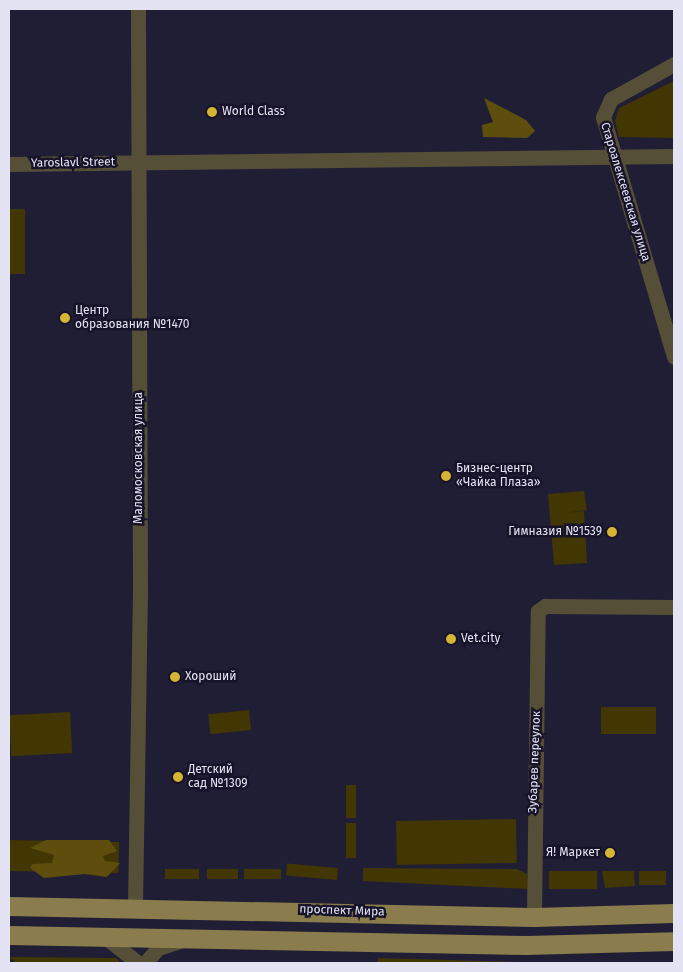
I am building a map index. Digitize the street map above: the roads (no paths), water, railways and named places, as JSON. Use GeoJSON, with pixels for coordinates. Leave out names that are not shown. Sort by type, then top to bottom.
{"type":"FeatureCollection","features":[{"type":"Feature","properties":{"kind":"main road","name":"проспект Мира"},"geometry":{"type":"LineString","coordinates":[[9,906],[136,907],[534,917],[674,913]]}},
{"type":"Feature","properties":{"kind":"main road"},"geometry":{"type":"LineString","coordinates":[[9,935],[198,937],[526,945],[674,941]]}},
{"type":"Feature","properties":{"kind":"street","name":"Маломосковская улица"},"geometry":{"type":"LineString","coordinates":[[136,907],[140,588],[138,9]]}},
{"type":"Feature","properties":{"kind":"street","name":"Староалексеевская улица"},"geometry":{"type":"LineString","coordinates":[[673,65],[607,102],[604,125],[674,357]]}},
{"type":"Feature","properties":{"kind":"street","name":"Yaroslavl Street"},"geometry":{"type":"LineString","coordinates":[[9,164],[674,156]]}},
{"type":"Feature","properties":{"kind":"street","name":"Зубарев переулок"},"geometry":{"type":"LineString","coordinates":[[534,917],[533,774],[541,608],[674,607]]}},
{"type":"Feature","properties":{"kind":"street"},"geometry":{"type":"LineString","coordinates":[[104,936],[138,963]]}},
{"type":"Feature","properties":{"kind":"street"},"geometry":{"type":"LineString","coordinates":[[144,963],[158,948],[198,937]]}},
{"type":"Feature","properties":{"kind":"place","name":"World Class"},"geometry":{"type":"Point","coordinates":[212,112]}},
{"type":"Feature","properties":{"kind":"place","name":"Центр образования №1470"},"geometry":{"type":"Point","coordinates":[65,318]}},
{"type":"Feature","properties":{"kind":"place","name":"Бизнес-центр «Чайка Плаза»"},"geometry":{"type":"Point","coordinates":[446,476]}},
{"type":"Feature","properties":{"kind":"place","name":"Гимназия №1539"},"geometry":{"type":"Point","coordinates":[612,532]}},
{"type":"Feature","properties":{"kind":"place","name":"Vet.city"},"geometry":{"type":"Point","coordinates":[451,639]}},
{"type":"Feature","properties":{"kind":"place","name":"Хороший"},"geometry":{"type":"Point","coordinates":[175,677]}},
{"type":"Feature","properties":{"kind":"place","name":"Детский сад №1309"},"geometry":{"type":"Point","coordinates":[178,777]}},
{"type":"Feature","properties":{"kind":"place","name":"Я! Маркет"},"geometry":{"type":"Point","coordinates":[610,853]}}]}
